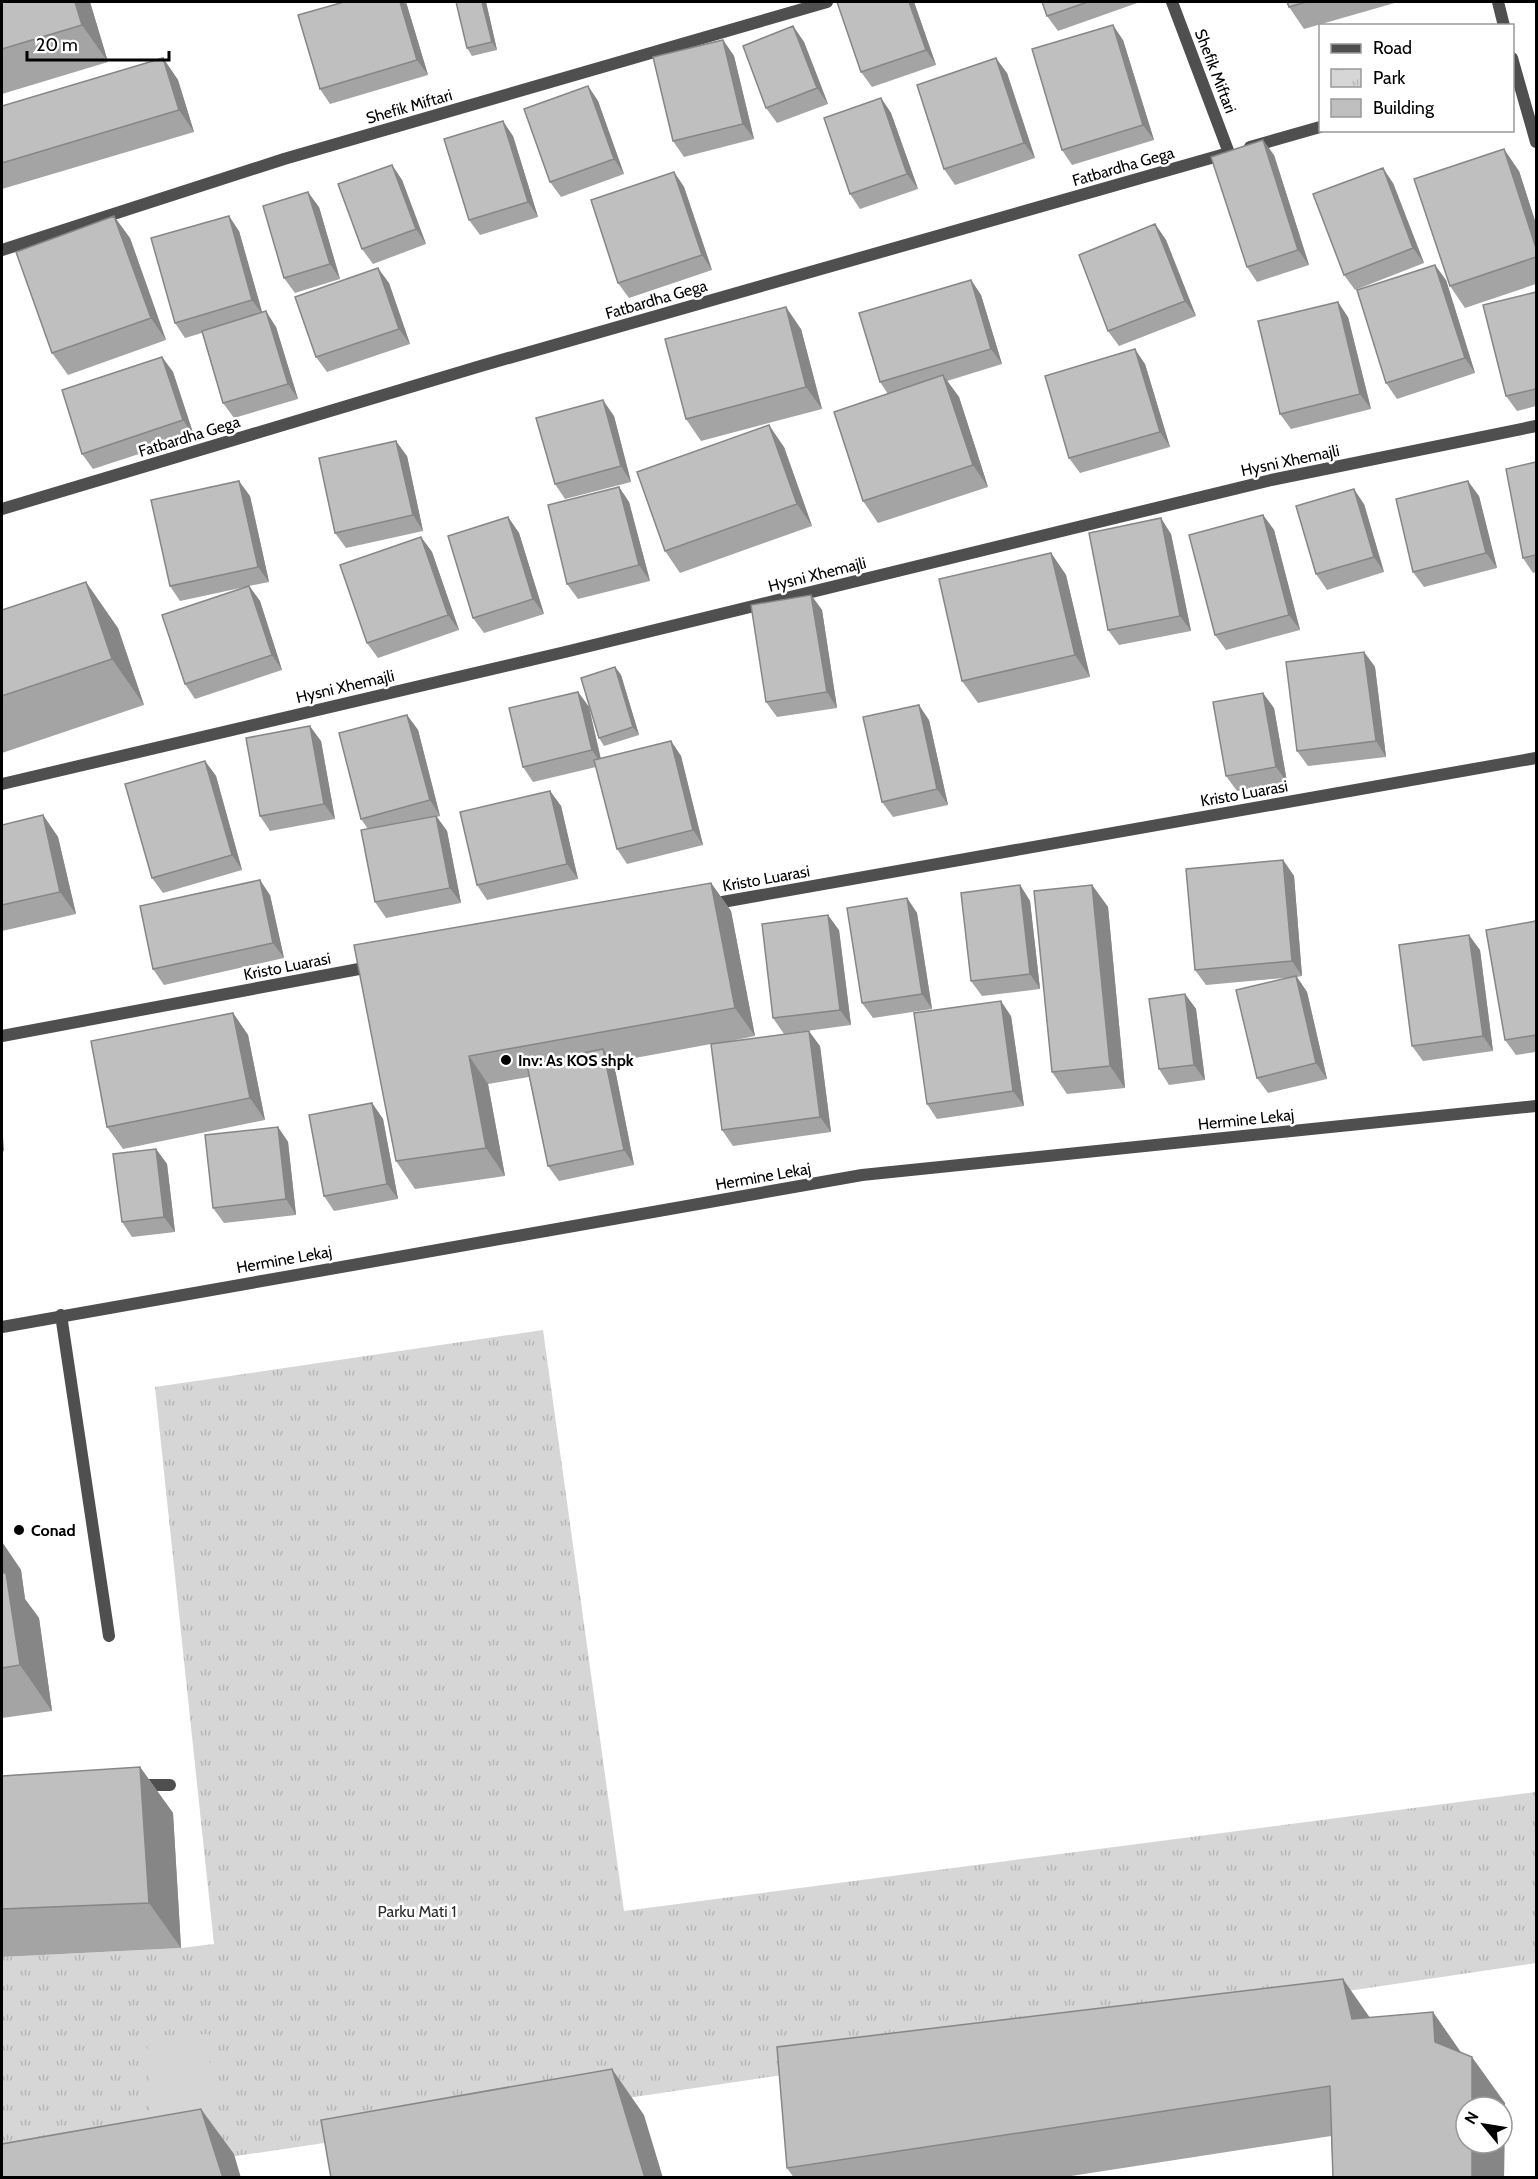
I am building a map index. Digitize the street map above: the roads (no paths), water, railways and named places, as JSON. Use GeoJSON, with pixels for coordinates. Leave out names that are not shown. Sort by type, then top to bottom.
{"type":"FeatureCollection","features":[{"type":"Feature","properties":{"kind":"street","name":"Shefik Miftari"},"geometry":{"type":"LineString","coordinates":[[2,250],[284,159],[827,2]]}},
{"type":"Feature","properties":{"kind":"street","name":"Shefik Miftari"},"geometry":{"type":"LineString","coordinates":[[1172,2],[1229,153]]}},
{"type":"Feature","properties":{"kind":"street"},"geometry":{"type":"LineString","coordinates":[[1498,2],[1504,24]]}},
{"type":"Feature","properties":{"kind":"street"},"geometry":{"type":"LineString","coordinates":[[1514,71],[1536,142]]}},
{"type":"Feature","properties":{"kind":"street","name":"Fatbardha Gega"},"geometry":{"type":"LineString","coordinates":[[2,509],[484,365],[1319,127]]}},
{"type":"Feature","properties":{"kind":"street","name":"Hysni Xhemajli"},"geometry":{"type":"LineString","coordinates":[[2,784],[576,649],[1271,480],[1536,426]]}},
{"type":"Feature","properties":{"kind":"street","name":"Kristo Luarasi"},"geometry":{"type":"LineString","coordinates":[[693,907],[1536,758]]}},
{"type":"Feature","properties":{"kind":"street","name":"Kristo Luarasi"},"geometry":{"type":"LineString","coordinates":[[2,1036],[388,964]]}},
{"type":"Feature","properties":{"kind":"street","name":"Hermine Lekaj"},"geometry":{"type":"LineString","coordinates":[[2,1327],[862,1175],[1536,1106]]}},
{"type":"Feature","properties":{"kind":"street"},"geometry":{"type":"LineString","coordinates":[[61,1315],[109,1636]]}},
{"type":"Feature","properties":{"kind":"street"},"geometry":{"type":"LineString","coordinates":[[125,1785],[170,1785]]}},
{"type":"Feature","properties":{"kind":"place","name":"Inv: As KOS shpk"},"geometry":{"type":"Point","coordinates":[506,1060]}},
{"type":"Feature","properties":{"kind":"place","name":"Conad"},"geometry":{"type":"Point","coordinates":[19,1530]}},
{"type":"Feature","properties":{"kind":"park label","name":"Parku Mati 1"},"geometry":{"type":"Point","coordinates":[417,1911]}}]}
